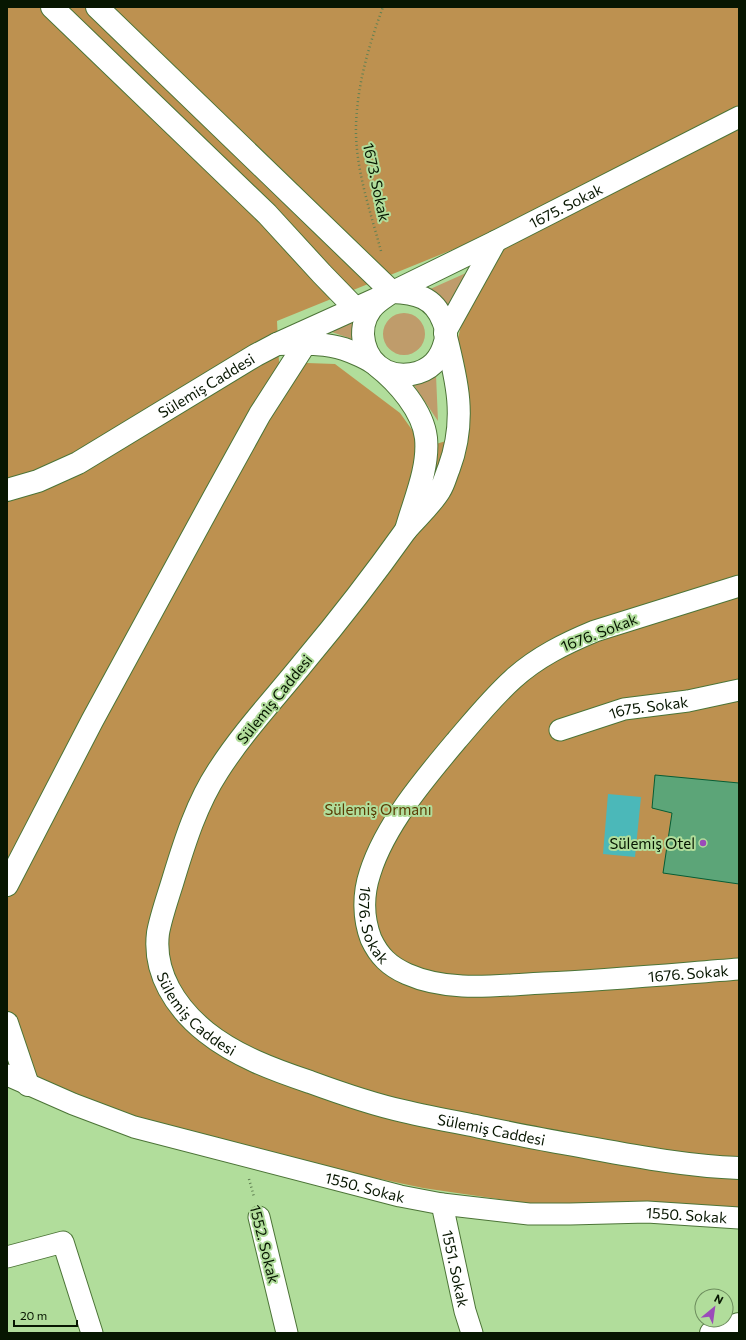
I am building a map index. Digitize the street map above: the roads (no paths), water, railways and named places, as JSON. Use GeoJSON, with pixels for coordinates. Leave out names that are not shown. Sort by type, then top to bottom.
{"type":"FeatureCollection","features":[{"type":"Feature","properties":{"kind":"street"},"geometry":{"type":"LineString","coordinates":[[52,7],[267,214],[356,309]]}},
{"type":"Feature","properties":{"kind":"street"},"geometry":{"type":"LineString","coordinates":[[97,7],[392,292]]}},
{"type":"Feature","properties":{"kind":"street","name":"1675. Sokak"},"geometry":{"type":"LineString","coordinates":[[392,292],[739,118]]}},
{"type":"Feature","properties":{"kind":"street"},"geometry":{"type":"LineString","coordinates":[[406,530],[440,489],[454,454],[458,428],[459,405],[456,374],[445,333],[496,241]]}},
{"type":"Feature","properties":{"kind":"street"},"geometry":{"type":"LineString","coordinates":[[277,344],[306,344],[343,349],[376,364],[386,371],[397,375],[409,375],[423,371],[434,363],[442,352],[446,338],[445,325],[440,312],[430,302],[418,295],[405,292],[392,292],[371,308],[365,319],[363,331],[364,343],[368,354],[376,364],[401,389],[416,409],[424,423],[426,458],[406,530]]}},
{"type":"Feature","properties":{"kind":"street","name":"Sülemiş Caddesi"},"geometry":{"type":"LineString","coordinates":[[7,490],[38,481],[78,463],[256,355],[392,292]]}},
{"type":"Feature","properties":{"kind":"street"},"geometry":{"type":"LineString","coordinates":[[7,885],[92,720],[213,498],[260,414],[306,344]]}},
{"type":"Feature","properties":{"kind":"street","name":"Sülemiş Caddesi"},"geometry":{"type":"LineString","coordinates":[[406,530],[372,578],[238,743],[217,772],[199,804],[181,853],[158,933],[158,958],[169,990],[184,1012],[208,1033],[240,1053],[279,1072],[350,1097],[404,1112],[541,1139],[640,1156],[739,1168]]}},
{"type":"Feature","properties":{"kind":"street","name":"1676. Sokak"},"geometry":{"type":"LineString","coordinates":[[739,586],[595,631],[573,640],[547,654],[514,678],[481,711],[430,772],[396,820],[378,852],[369,874],[365,901],[366,926],[377,952],[390,965],[406,974],[429,982],[464,987],[568,982],[739,969]]}},
{"type":"Feature","properties":{"kind":"street","name":"1675. Sokak"},"geometry":{"type":"LineString","coordinates":[[560,730],[624,709],[688,701],[739,690]]}},
{"type":"Feature","properties":{"kind":"street"},"geometry":{"type":"LineString","coordinates":[[7,1023],[28,1085]]}},
{"type":"Feature","properties":{"kind":"street","name":"1550. Sokak"},"geometry":{"type":"LineString","coordinates":[[7,1075],[73,1104],[134,1127],[400,1196],[442,1204],[529,1214],[647,1212],[739,1218]]}},
{"type":"Feature","properties":{"kind":"street","name":"1551. Sokak"},"geometry":{"type":"LineString","coordinates":[[442,1204],[465,1311],[472,1333]]}},
{"type":"Feature","properties":{"kind":"street","name":"1552. Sokak"},"geometry":{"type":"LineString","coordinates":[[259,1217],[287,1333]]}},
{"type":"Feature","properties":{"kind":"street"},"geometry":{"type":"LineString","coordinates":[[7,1257],[63,1242],[92,1333]]}},
{"type":"Feature","properties":{"kind":"street"},"geometry":{"type":"LineString","coordinates":[[711,1333],[739,1324]]}},
{"type":"Feature","properties":{"kind":"water"},"geometry":{"type":"Polygon","coordinates":[[[608,794],[641,797],[635,857],[603,854],[608,794]]]}},
{"type":"Feature","properties":{"kind":"place","name":"Sülemiş Otel"},"geometry":{"type":"Point","coordinates":[703,843]}},
{"type":"Feature","properties":{"kind":"park label","name":"Sülemiş Ormanı"},"geometry":{"type":"Point","coordinates":[378,809]}}]}
